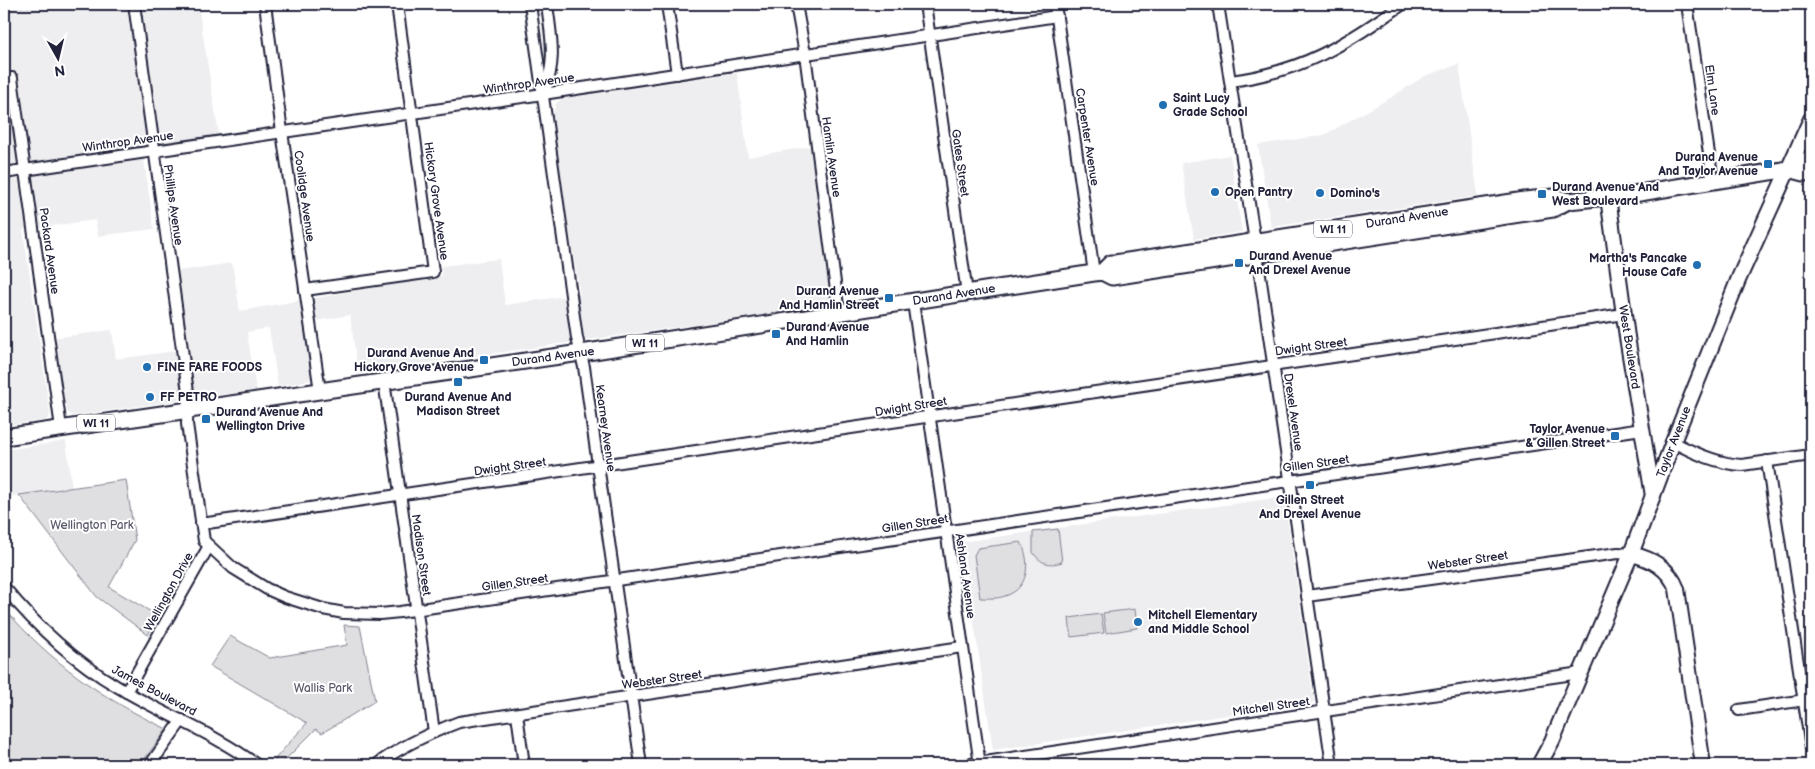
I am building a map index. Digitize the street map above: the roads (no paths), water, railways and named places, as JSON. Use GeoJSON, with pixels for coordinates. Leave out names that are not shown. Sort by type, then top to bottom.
{"type":"FeatureCollection","features":[{"type":"Feature","properties":{"kind":"main road","name":"Durand Avenue"},"geometry":{"type":"LineString","coordinates":[[4,437],[839,314],[1098,272],[1111,263],[1256,248],[1525,200],[1554,197],[1568,201],[1608,197],[1789,169],[1811,158]]}},
{"type":"Feature","properties":{"kind":"main road","name":"Durand Avenue"},"geometry":{"type":"LineString","coordinates":[[1789,169],[1811,172]]}},
{"type":"Feature","properties":{"kind":"street","name":"Phillips Avenue"},"geometry":{"type":"LineString","coordinates":[[134,4],[187,388],[187,410]]}},
{"type":"Feature","properties":{"kind":"street","name":"Coolidge Avenue"},"geometry":{"type":"LineString","coordinates":[[265,4],[320,391]]}},
{"type":"Feature","properties":{"kind":"street","name":"Hickory Grove Avenue"},"geometry":{"type":"LineString","coordinates":[[305,290],[433,272],[397,4]]}},
{"type":"Feature","properties":{"kind":"street","name":"Kearney Avenue"},"geometry":{"type":"LineString","coordinates":[[530,4],[577,338],[584,366],[641,765]]}},
{"type":"Feature","properties":{"kind":"street","name":"Kearney Avenue"},"geometry":{"type":"LineString","coordinates":[[543,94],[549,79],[553,56],[546,4]]}},
{"type":"Feature","properties":{"kind":"street"},"geometry":{"type":"LineString","coordinates":[[667,4],[677,74]]}},
{"type":"Feature","properties":{"kind":"street","name":"Hamlin Avenue"},"geometry":{"type":"LineString","coordinates":[[796,4],[805,54],[839,314]]}},
{"type":"Feature","properties":{"kind":"street","name":"Gates Street"},"geometry":{"type":"LineString","coordinates":[[925,4],[967,293]]}},
{"type":"Feature","properties":{"kind":"street","name":"Carpenter Avenue"},"geometry":{"type":"LineString","coordinates":[[1055,4],[1098,272]]}},
{"type":"Feature","properties":{"kind":"street","name":"Drexel Avenue"},"geometry":{"type":"LineString","coordinates":[[1218,4],[1274,365],[1332,765]]}},
{"type":"Feature","properties":{"kind":"street"},"geometry":{"type":"LineString","coordinates":[[1231,81],[1267,75],[1311,60],[1353,38],[1402,4]]}},
{"type":"Feature","properties":{"kind":"street","name":"Elm Lane"},"geometry":{"type":"LineString","coordinates":[[1687,4],[1713,180]]}},
{"type":"Feature","properties":{"kind":"street","name":"Winthrop Avenue"},"geometry":{"type":"LineString","coordinates":[[4,173],[1057,16]]}},
{"type":"Feature","properties":{"kind":"street","name":"Packard Avenue"},"geometry":{"type":"LineString","coordinates":[[12,78],[62,428]]}},
{"type":"Feature","properties":{"kind":"street","name":"Taylor Avenue"},"geometry":{"type":"LineString","coordinates":[[1539,765],[1552,741],[1631,554],[1673,442],[1739,278],[1789,169],[1810,129]]}},
{"type":"Feature","properties":{"kind":"street","name":"West Boulevard"},"geometry":{"type":"LineString","coordinates":[[1608,197],[1624,314],[1654,496]]}},
{"type":"Feature","properties":{"kind":"street","name":"Ashland Avenue"},"geometry":{"type":"LineString","coordinates":[[913,302],[980,764]]}},
{"type":"Feature","properties":{"kind":"street","name":"Dwight Street"},"geometry":{"type":"LineString","coordinates":[[202,524],[1624,314]]}},
{"type":"Feature","properties":{"kind":"street","name":"Madison Street"},"geometry":{"type":"LineString","coordinates":[[384,381],[434,732]]}},
{"type":"Feature","properties":{"kind":"street","name":"Wellington Drive"},"geometry":{"type":"LineString","coordinates":[[126,692],[209,546],[204,541],[187,424],[187,410]]}},
{"type":"Feature","properties":{"kind":"street","name":"Gillen Street"},"geometry":{"type":"LineString","coordinates":[[209,546],[233,568],[250,579],[267,589],[304,604],[323,609],[360,614],[380,614],[614,582],[1642,429]]}},
{"type":"Feature","properties":{"kind":"street"},"geometry":{"type":"LineString","coordinates":[[1673,442],[1714,460],[1733,465],[1811,455]]}},
{"type":"Feature","properties":{"kind":"street"},"geometry":{"type":"LineString","coordinates":[[1768,462],[1808,700],[1811,748]]}},
{"type":"Feature","properties":{"kind":"street","name":"Webster Street"},"geometry":{"type":"LineString","coordinates":[[1308,596],[1618,553],[1631,554]]}},
{"type":"Feature","properties":{"kind":"street"},"geometry":{"type":"LineString","coordinates":[[1631,554],[1650,560],[1662,568],[1672,578],[1677,589],[1702,765]]}},
{"type":"Feature","properties":{"kind":"street","name":"James Boulevard"},"geometry":{"type":"LineString","coordinates":[[4,587],[29,616],[85,666],[126,692],[212,736],[257,765]]}},
{"type":"Feature","properties":{"kind":"street","name":"Webster Street"},"geometry":{"type":"LineString","coordinates":[[376,765],[408,745],[459,722],[962,647]]}},
{"type":"Feature","properties":{"kind":"street","name":"Mitchell Street"},"geometry":{"type":"LineString","coordinates":[[965,765],[1580,673]]}},
{"type":"Feature","properties":{"kind":"street"},"geometry":{"type":"LineString","coordinates":[[1739,710],[1808,700]]}},
{"type":"Feature","properties":{"kind":"street"},"geometry":{"type":"LineString","coordinates":[[516,714],[524,765]]}},
{"type":"Feature","properties":{"kind":"street"},"geometry":{"type":"LineString","coordinates":[[150,765],[182,720]]}},
{"type":"Feature","properties":{"kind":"place","name":"Saint Lucy Grade School"},"geometry":{"type":"Point","coordinates":[1163,105]}},
{"type":"Feature","properties":{"kind":"place","name":"Durand Avenue And Taylor Avenue"},"geometry":{"type":"Point","coordinates":[1768,164]}},
{"type":"Feature","properties":{"kind":"place","name":"Open Pantry"},"geometry":{"type":"Point","coordinates":[1215,192]}},
{"type":"Feature","properties":{"kind":"place","name":"Domino's"},"geometry":{"type":"Point","coordinates":[1320,193]}},
{"type":"Feature","properties":{"kind":"place","name":"Durand Avenue And West Boulevard"},"geometry":{"type":"Point","coordinates":[1542,194]}},
{"type":"Feature","properties":{"kind":"place","name":"Durand Avenue And Drexel Avenue"},"geometry":{"type":"Point","coordinates":[1239,263]}},
{"type":"Feature","properties":{"kind":"place","name":"Martha's Pancake House Cafe"},"geometry":{"type":"Point","coordinates":[1697,265]}},
{"type":"Feature","properties":{"kind":"place","name":"Durand Avenue And Hamlin Street"},"geometry":{"type":"Point","coordinates":[889,298]}},
{"type":"Feature","properties":{"kind":"place","name":"Durand Avenue And Hamlin"},"geometry":{"type":"Point","coordinates":[776,334]}},
{"type":"Feature","properties":{"kind":"place","name":"Durand Avenue And Hickory Grove Avenue"},"geometry":{"type":"Point","coordinates":[484,360]}},
{"type":"Feature","properties":{"kind":"place","name":"FINE FARE FOODS"},"geometry":{"type":"Point","coordinates":[147,367]}},
{"type":"Feature","properties":{"kind":"place","name":"Durand Avenue And Madison Street"},"geometry":{"type":"Point","coordinates":[458,382]}},
{"type":"Feature","properties":{"kind":"place","name":"FF PETRO"},"geometry":{"type":"Point","coordinates":[150,397]}},
{"type":"Feature","properties":{"kind":"place","name":"Durand Avenue And Wellington Drive"},"geometry":{"type":"Point","coordinates":[206,419]}},
{"type":"Feature","properties":{"kind":"place","name":"Taylor Avenue & Gillen Street"},"geometry":{"type":"Point","coordinates":[1615,436]}},
{"type":"Feature","properties":{"kind":"place","name":"Gillen Street And Drexel Avenue"},"geometry":{"type":"Point","coordinates":[1310,485]}},
{"type":"Feature","properties":{"kind":"place","name":"Mitchell Elementary and Middle School"},"geometry":{"type":"Point","coordinates":[1138,622]}},
{"type":"Feature","properties":{"kind":"park label","name":"Wellington Park"},"geometry":{"type":"Point","coordinates":[92,525]}},
{"type":"Feature","properties":{"kind":"park label","name":"Wallis Park"},"geometry":{"type":"Point","coordinates":[323,688]}}]}
